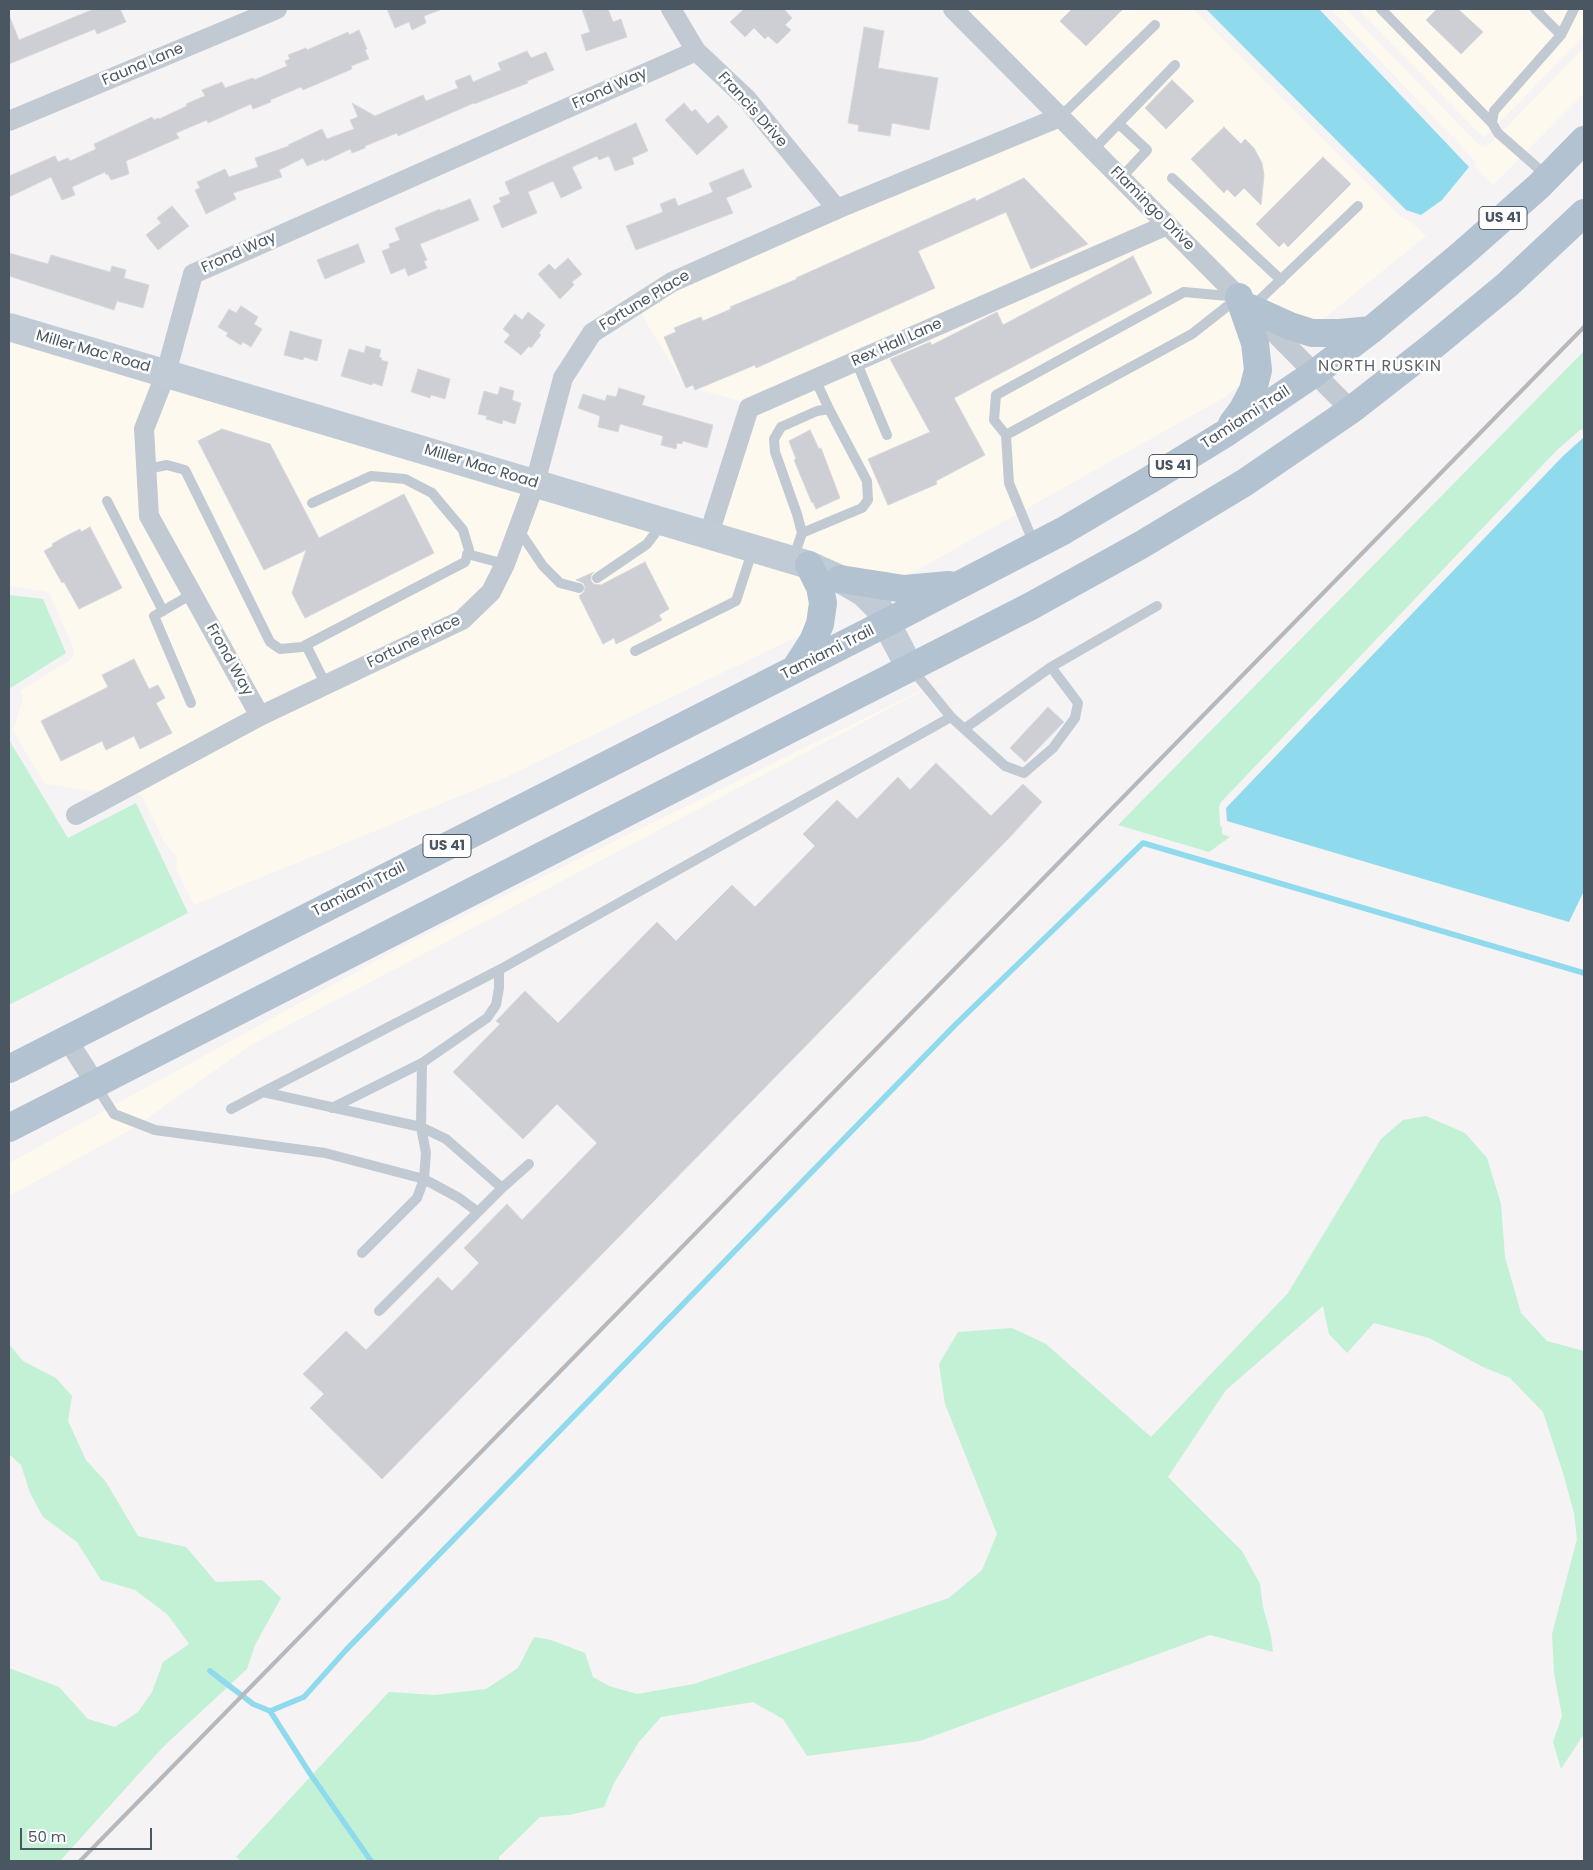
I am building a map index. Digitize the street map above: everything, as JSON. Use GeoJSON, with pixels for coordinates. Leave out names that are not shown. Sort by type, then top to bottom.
{"type":"FeatureCollection","features":[{"type":"Feature","properties":{"kind":"main road","name":"Tamiami Trail"},"geometry":{"type":"LineString","coordinates":[[9,1069],[886,623],[1035,546],[1127,494],[1226,433],[1315,373],[1371,330],[1462,254],[1548,177],[1584,140]]}},
{"type":"Feature","properties":{"kind":"main road"},"geometry":{"type":"LineString","coordinates":[[9,1128],[1031,606],[1141,545],[1244,483],[1351,410],[1507,285],[1584,213]]}},
{"type":"Feature","properties":{"kind":"main road"},"geometry":{"type":"LineString","coordinates":[[1245,303],[1290,326],[1312,333],[1371,330]]}},
{"type":"Feature","properties":{"kind":"main road"},"geometry":{"type":"LineString","coordinates":[[1226,433],[1243,410],[1250,396],[1258,370],[1255,343],[1245,303]]}},
{"type":"Feature","properties":{"kind":"main road"},"geometry":{"type":"LineString","coordinates":[[795,669],[813,641],[820,624],[824,603],[820,587],[801,563]]}},
{"type":"Feature","properties":{"kind":"main road"},"geometry":{"type":"LineString","coordinates":[[840,578],[904,589],[960,584]]}},
{"type":"Feature","properties":{"kind":"street","name":"Fauna Lane"},"geometry":{"type":"LineString","coordinates":[[9,121],[277,9]]}},
{"type":"Feature","properties":{"kind":"street","name":"Francis Drive"},"geometry":{"type":"LineString","coordinates":[[671,9],[696,51],[747,99],[837,209]]}},
{"type":"Feature","properties":{"kind":"street","name":"Flamingo Drive"},"geometry":{"type":"LineString","coordinates":[[953,9],[1351,410]]}},
{"type":"Feature","properties":{"kind":"street","name":"Frond Way"},"geometry":{"type":"LineString","coordinates":[[260,716],[149,516],[144,429],[166,374],[193,274],[696,51]]}},
{"type":"Feature","properties":{"kind":"street","name":"Fortune Place"},"geometry":{"type":"LineString","coordinates":[[76,815],[260,716],[462,620],[491,592],[505,564],[535,483],[563,378],[592,333],[672,282],[837,209],[1060,117]]}},
{"type":"Feature","properties":{"kind":"street","name":"Rex Hall Lane"},"geometry":{"type":"LineString","coordinates":[[709,534],[748,408],[1167,225]]}},
{"type":"Feature","properties":{"kind":"street","name":"Miller Mac Road"},"geometry":{"type":"LineString","coordinates":[[9,327],[709,534],[801,563],[840,578],[864,593],[878,607],[910,668]]}},
{"type":"Feature","properties":{"kind":"street"},"geometry":{"type":"LineString","coordinates":[[67,1039],[95,1083]]}},
{"type":"Feature","properties":{"kind":"lane"},"geometry":{"type":"LineString","coordinates":[[1381,9],[1492,123],[1498,133],[1548,177]]}},
{"type":"Feature","properties":{"kind":"lane"},"geometry":{"type":"LineString","coordinates":[[1535,9],[1561,35]]}},
{"type":"Feature","properties":{"kind":"lane"},"geometry":{"type":"LineString","coordinates":[[1492,123],[1494,110],[1561,35],[1574,9]]}},
{"type":"Feature","properties":{"kind":"lane"},"geometry":{"type":"LineString","coordinates":[[1060,117],[1155,25]]}},
{"type":"Feature","properties":{"kind":"lane"},"geometry":{"type":"LineString","coordinates":[[1093,150],[1175,65]]}},
{"type":"Feature","properties":{"kind":"lane"},"geometry":{"type":"LineString","coordinates":[[1119,124],[1147,150],[1121,178]]}},
{"type":"Feature","properties":{"kind":"lane"},"geometry":{"type":"LineString","coordinates":[[1172,178],[1281,280]]}},
{"type":"Feature","properties":{"kind":"lane"},"geometry":{"type":"LineString","coordinates":[[1006,435],[1192,334],[1281,280],[1358,206]]}},
{"type":"Feature","properties":{"kind":"lane"},"geometry":{"type":"LineString","coordinates":[[1035,546],[1009,483],[1006,435],[994,420],[996,395],[1184,292],[1245,303]]}},
{"type":"Feature","properties":{"kind":"lane"},"geometry":{"type":"LineString","coordinates":[[856,361],[887,435]]}},
{"type":"Feature","properties":{"kind":"lane"},"geometry":{"type":"LineString","coordinates":[[802,533],[862,508],[868,500],[867,481],[815,379]]}},
{"type":"Feature","properties":{"kind":"lane"},"geometry":{"type":"LineString","coordinates":[[801,563],[802,533],[775,452],[774,439],[781,428],[816,411],[829,409]]}},
{"type":"Feature","properties":{"kind":"lane"},"geometry":{"type":"LineString","coordinates":[[147,469],[167,465],[185,470],[270,642],[280,649],[302,647],[465,562],[469,550],[463,530],[432,493],[405,479],[371,476],[312,503]]}},
{"type":"Feature","properties":{"kind":"lane"},"geometry":{"type":"LineString","coordinates":[[107,501],[163,610]]}},
{"type":"Feature","properties":{"kind":"lane"},"geometry":{"type":"LineString","coordinates":[[597,578],[647,544],[664,521]]}},
{"type":"Feature","properties":{"kind":"lane"},"geometry":{"type":"LineString","coordinates":[[518,529],[543,566],[560,583],[579,588]]}},
{"type":"Feature","properties":{"kind":"lane"},"geometry":{"type":"LineString","coordinates":[[635,650],[736,601],[753,548]]}},
{"type":"Feature","properties":{"kind":"lane"},"geometry":{"type":"LineString","coordinates":[[467,554],[505,564]]}},
{"type":"Feature","properties":{"kind":"lane"},"geometry":{"type":"LineString","coordinates":[[191,703],[154,616],[192,594]]}},
{"type":"Feature","properties":{"kind":"lane"},"geometry":{"type":"LineString","coordinates":[[964,729],[1051,667],[1157,606]]}},
{"type":"Feature","properties":{"kind":"lane"},"geometry":{"type":"LineString","coordinates":[[306,644],[326,685]]}},
{"type":"Feature","properties":{"kind":"lane"},"geometry":{"type":"LineString","coordinates":[[910,668],[951,717],[1005,766],[1024,774],[1053,748],[1075,718],[1078,703],[1051,667]]}},
{"type":"Feature","properties":{"kind":"lane"},"geometry":{"type":"LineString","coordinates":[[231,1109],[499,970],[951,717]]}},
{"type":"Feature","properties":{"kind":"lane"},"geometry":{"type":"LineString","coordinates":[[332,1108],[422,1063],[487,1018],[496,1005],[499,988],[499,970]]}},
{"type":"Feature","properties":{"kind":"lane"},"geometry":{"type":"LineString","coordinates":[[362,1253],[417,1198],[424,1179],[426,1153],[421,1127],[422,1063]]}},
{"type":"Feature","properties":{"kind":"lane"},"geometry":{"type":"LineString","coordinates":[[95,1083],[114,1114],[155,1130],[325,1153],[424,1179],[459,1198],[478,1212]]}},
{"type":"Feature","properties":{"kind":"lane"},"geometry":{"type":"LineString","coordinates":[[263,1092],[421,1127],[446,1140],[502,1188]]}},
{"type":"Feature","properties":{"kind":"lane"},"geometry":{"type":"LineString","coordinates":[[379,1311],[502,1188],[529,1164]]}},
{"type":"Feature","properties":{"kind":"shaded area"},"geometry":{"type":"Polygon","coordinates":[[[967,9],[1193,9],[1401,217],[1410,221],[1426,236],[1318,323],[1256,299],[1247,291],[1245,284],[1242,285],[1175,219],[1173,212],[1169,213],[1069,111],[1066,104],[1063,105],[967,9]]]}},
{"type":"Feature","properties":{"kind":"shaded area"},"geometry":{"type":"Polygon","coordinates":[[[1331,9],[1346,9],[1483,147],[1489,145],[1584,48],[1584,93],[1493,185],[1476,168],[1474,160],[1331,9]]]}},
{"type":"Feature","properties":{"kind":"shaded area"},"geometry":{"type":"Polygon","coordinates":[[[1358,9],[1584,9],[1584,36],[1484,138],[1358,9]]]}},
{"type":"Feature","properties":{"kind":"shaded area"},"geometry":{"type":"Polygon","coordinates":[[[1058,128],[1150,221],[746,399],[743,402],[685,386],[641,314],[675,291],[834,221],[836,223],[842,217],[1058,128]]]}},
{"type":"Feature","properties":{"kind":"shaded area"},"geometry":{"type":"Polygon","coordinates":[[[1165,237],[1232,304],[1246,346],[1246,380],[1225,397],[903,578],[843,569],[816,557],[813,551],[808,554],[721,527],[756,416],[1165,237]]]}},
{"type":"Feature","properties":{"kind":"shaded area"},"geometry":{"type":"Polygon","coordinates":[[[9,338],[153,381],[141,521],[246,712],[99,792],[45,784],[13,731],[23,698],[20,691],[70,660],[74,654],[74,649],[49,593],[9,586],[9,338]]]}},
{"type":"Feature","properties":{"kind":"shaded area"},"geometry":{"type":"Polygon","coordinates":[[[170,386],[522,490],[496,560],[484,585],[457,611],[264,703],[158,512],[154,430],[170,386]]]}},
{"type":"Feature","properties":{"kind":"shaded area"},"geometry":{"type":"Polygon","coordinates":[[[540,496],[803,574],[811,591],[807,632],[504,778],[194,905],[176,869],[177,857],[164,842],[143,798],[136,794],[264,725],[467,628],[540,496]]]}},
{"type":"Feature","properties":{"kind":"shaded area"},"geometry":{"type":"Polygon","coordinates":[[[966,668],[251,1045],[132,1129],[9,1196],[9,1163],[407,944],[966,668]]]}},
{"type":"Feature","properties":{"kind":"green space"},"geometry":{"type":"Polygon","coordinates":[[[1584,351],[1584,429],[1580,430],[1557,450],[1221,802],[1219,807],[1222,834],[1230,837],[1209,852],[1118,825],[1584,351]]]}},
{"type":"Feature","properties":{"kind":"green space"},"geometry":{"type":"Polygon","coordinates":[[[9,595],[43,599],[66,653],[9,689],[9,595]]]}},
{"type":"Feature","properties":{"kind":"green space"},"geometry":{"type":"Polygon","coordinates":[[[9,740],[68,838],[136,803],[188,913],[9,1005],[9,740]]]}},
{"type":"Feature","properties":{"kind":"green space"},"geometry":{"type":"Polygon","coordinates":[[[1426,1116],[1465,1133],[1487,1158],[1501,1204],[1505,1257],[1521,1313],[1547,1341],[1584,1351],[1584,1734],[1561,1769],[1553,1742],[1562,1716],[1554,1673],[1552,1634],[1577,1539],[1574,1513],[1543,1412],[1510,1378],[1483,1367],[1429,1338],[1374,1323],[1347,1353],[1329,1334],[1323,1306],[1226,1390],[1168,1477],[1242,1551],[1260,1584],[1273,1652],[1210,1635],[920,1741],[807,1756],[783,1719],[753,1702],[661,1717],[639,1742],[614,1783],[604,1807],[569,1815],[540,1817],[499,1857],[499,1861],[241,1861],[236,1857],[389,1692],[435,1695],[486,1689],[518,1668],[534,1637],[551,1640],[585,1653],[593,1677],[609,1686],[637,1694],[694,1684],[949,1598],[982,1570],[997,1534],[945,1404],[939,1364],[958,1332],[1012,1328],[1046,1344],[1151,1437],[1288,1293],[1381,1139],[1403,1120],[1426,1116]]]}},
{"type":"Feature","properties":{"kind":"green space"},"geometry":{"type":"Polygon","coordinates":[[[9,1344],[23,1361],[56,1378],[72,1396],[68,1421],[86,1460],[106,1482],[138,1536],[186,1547],[216,1582],[262,1580],[281,1598],[255,1645],[247,1669],[163,1747],[60,1861],[9,1861],[9,1668],[59,1687],[88,1719],[115,1727],[138,1712],[152,1692],[163,1662],[189,1644],[168,1615],[135,1590],[101,1580],[77,1542],[43,1517],[30,1493],[21,1465],[9,1454],[9,1344]]]}},
{"type":"Feature","properties":{"kind":"water"},"geometry":{"type":"Polygon","coordinates":[[[1206,9],[1319,9],[1469,167],[1442,200],[1421,215],[1406,210],[1206,9]]]}},
{"type":"Feature","properties":{"kind":"water"},"geometry":{"type":"Polygon","coordinates":[[[1584,437],[1584,891],[1569,922],[1227,821],[1226,808],[1563,456],[1584,437]]]}},
{"type":"Feature","properties":{"kind":"building"},"geometry":{"type":"Polygon","coordinates":[[[94,9],[120,9],[126,22],[97,34],[95,29],[9,64],[9,15],[19,40],[94,9]]]}},
{"type":"Feature","properties":{"kind":"building"},"geometry":{"type":"Polygon","coordinates":[[[387,9],[440,10],[424,16],[426,23],[412,30],[409,22],[395,28],[387,9]]]}},
{"type":"Feature","properties":{"kind":"building"},"geometry":{"type":"Polygon","coordinates":[[[582,9],[608,9],[613,22],[621,19],[627,37],[586,51],[581,35],[590,32],[582,9]]]}},
{"type":"Feature","properties":{"kind":"building"},"geometry":{"type":"Polygon","coordinates":[[[744,9],[784,9],[792,18],[785,25],[791,30],[777,44],[768,36],[765,39],[754,28],[745,37],[730,22],[744,9]]]}},
{"type":"Feature","properties":{"kind":"building"},"geometry":{"type":"Polygon","coordinates":[[[1072,9],[1123,9],[1086,46],[1060,21],[1072,9]]]}},
{"type":"Feature","properties":{"kind":"building"},"geometry":{"type":"Polygon","coordinates":[[[1437,9],[1458,9],[1483,32],[1461,54],[1426,20],[1437,9]]]}},
{"type":"Feature","properties":{"kind":"building"},"geometry":{"type":"Polygon","coordinates":[[[864,27],[884,31],[878,68],[938,78],[929,130],[892,123],[890,136],[858,131],[859,125],[848,123],[864,27]]]}},
{"type":"Feature","properties":{"kind":"building"},"geometry":{"type":"Polygon","coordinates":[[[359,30],[369,59],[351,66],[352,69],[303,90],[301,87],[253,109],[251,104],[208,123],[207,120],[176,133],[179,138],[126,161],[129,174],[111,180],[105,172],[72,187],[75,195],[62,200],[51,177],[9,197],[9,176],[55,156],[58,162],[68,158],[70,161],[96,149],[94,144],[152,117],[154,120],[159,119],[187,106],[186,104],[205,96],[202,90],[222,82],[225,88],[253,78],[254,80],[287,66],[285,61],[290,59],[288,55],[306,48],[307,50],[348,32],[349,35],[359,30]]]}},
{"type":"Feature","properties":{"kind":"building"},"geometry":{"type":"Polygon","coordinates":[[[527,51],[531,58],[546,52],[554,70],[527,81],[528,83],[474,103],[398,136],[397,133],[352,153],[350,149],[325,161],[324,159],[307,166],[303,158],[279,170],[282,177],[233,193],[236,199],[206,214],[195,190],[200,188],[197,182],[225,169],[229,177],[258,167],[255,158],[289,146],[322,129],[327,139],[354,129],[350,120],[358,117],[352,103],[375,116],[423,95],[426,101],[458,88],[455,81],[470,75],[473,82],[501,70],[498,63],[527,51]]]}},
{"type":"Feature","properties":{"kind":"building"},"geometry":{"type":"Polygon","coordinates":[[[1172,80],[1194,101],[1166,129],[1145,108],[1172,80]]]}},
{"type":"Feature","properties":{"kind":"building"},"geometry":{"type":"Polygon","coordinates":[[[684,103],[692,112],[695,109],[708,124],[718,115],[728,127],[697,155],[665,120],[684,103]]]}},
{"type":"Feature","properties":{"kind":"building"},"geometry":{"type":"Polygon","coordinates":[[[636,123],[648,151],[632,158],[634,164],[615,171],[609,156],[599,160],[597,156],[572,167],[582,188],[561,198],[553,181],[528,192],[537,213],[502,228],[493,206],[501,202],[499,198],[510,194],[505,182],[636,123]]]}},
{"type":"Feature","properties":{"kind":"building"},"geometry":{"type":"Polygon","coordinates":[[[1224,127],[1241,144],[1245,139],[1254,148],[1262,163],[1264,175],[1261,205],[1244,188],[1235,197],[1227,189],[1224,193],[1191,159],[1224,127]]]}},
{"type":"Feature","properties":{"kind":"building"},"geometry":{"type":"Polygon","coordinates":[[[1323,157],[1351,184],[1288,247],[1284,242],[1279,247],[1256,224],[1323,157]]]}},
{"type":"Feature","properties":{"kind":"building"},"geometry":{"type":"Polygon","coordinates":[[[743,169],[752,187],[726,198],[733,213],[636,250],[626,226],[663,212],[660,204],[675,198],[678,206],[713,192],[709,183],[743,169]]]}},
{"type":"Feature","properties":{"kind":"building"},"geometry":{"type":"Polygon","coordinates":[[[1024,178],[1088,244],[1031,269],[1006,212],[918,251],[935,288],[756,368],[755,365],[695,390],[693,385],[686,388],[664,337],[676,332],[674,328],[701,317],[703,321],[731,309],[730,307],[797,279],[975,198],[976,201],[1024,178]]]}},
{"type":"Feature","properties":{"kind":"building"},"geometry":{"type":"Polygon","coordinates":[[[470,199],[479,220],[420,244],[427,260],[424,261],[427,268],[408,276],[405,268],[391,274],[382,251],[390,248],[389,244],[400,240],[395,228],[470,199]]]}},
{"type":"Feature","properties":{"kind":"building"},"geometry":{"type":"Polygon","coordinates":[[[172,206],[189,226],[158,250],[146,235],[161,223],[157,218],[172,206]]]}},
{"type":"Feature","properties":{"kind":"building"},"geometry":{"type":"Polygon","coordinates":[[[358,244],[365,262],[325,279],[317,260],[358,244]]]}},
{"type":"Feature","properties":{"kind":"building"},"geometry":{"type":"Polygon","coordinates":[[[9,253],[48,264],[51,255],[110,272],[112,266],[126,270],[124,278],[149,285],[143,308],[117,301],[114,310],[9,276],[9,253]]]}},
{"type":"Feature","properties":{"kind":"building"},"geometry":{"type":"Polygon","coordinates":[[[1133,256],[1152,293],[954,398],[985,455],[936,481],[937,484],[888,505],[868,459],[930,432],[890,359],[930,342],[932,345],[997,312],[1003,325],[1133,256]]]}},
{"type":"Feature","properties":{"kind":"building"},"geometry":{"type":"Polygon","coordinates":[[[568,258],[582,274],[572,282],[574,285],[560,299],[538,274],[549,264],[555,270],[568,258]]]}},
{"type":"Feature","properties":{"kind":"building"},"geometry":{"type":"Polygon","coordinates":[[[241,306],[258,317],[254,324],[262,329],[251,347],[243,342],[241,345],[226,336],[228,333],[218,327],[229,309],[236,313],[241,306]]]}},
{"type":"Feature","properties":{"kind":"building"},"geometry":{"type":"Polygon","coordinates":[[[528,312],[545,325],[539,333],[541,335],[531,348],[529,346],[521,355],[504,342],[510,335],[503,329],[515,314],[522,320],[528,312]]]}},
{"type":"Feature","properties":{"kind":"building"},"geometry":{"type":"Polygon","coordinates":[[[290,331],[322,340],[317,361],[304,357],[303,360],[284,355],[290,331]]]}},
{"type":"Feature","properties":{"kind":"building"},"geometry":{"type":"Polygon","coordinates":[[[366,346],[381,350],[379,357],[382,358],[381,360],[388,362],[382,386],[341,376],[349,349],[364,353],[366,346]]]}},
{"type":"Feature","properties":{"kind":"building"},"geometry":{"type":"Polygon","coordinates":[[[418,369],[450,379],[445,399],[431,395],[430,398],[411,392],[418,369]]]}},
{"type":"Feature","properties":{"kind":"building"},"geometry":{"type":"Polygon","coordinates":[[[500,387],[514,391],[512,400],[521,403],[515,424],[503,420],[502,424],[486,419],[487,416],[478,414],[484,391],[498,395],[500,387]]]}},
{"type":"Feature","properties":{"kind":"building"},"geometry":{"type":"Polygon","coordinates":[[[619,388],[645,396],[642,405],[713,425],[707,448],[683,441],[682,444],[677,443],[676,449],[661,445],[663,436],[620,424],[618,432],[598,427],[600,416],[578,408],[583,394],[605,401],[607,395],[616,397],[619,388]]]}},
{"type":"Feature","properties":{"kind":"building"},"geometry":{"type":"Polygon","coordinates":[[[222,429],[270,444],[319,538],[404,494],[434,553],[305,618],[292,593],[306,550],[264,570],[198,441],[222,429]]]}},
{"type":"Feature","properties":{"kind":"building"},"geometry":{"type":"Polygon","coordinates":[[[810,430],[819,449],[821,448],[840,498],[816,509],[794,460],[796,459],[789,441],[810,430]]]}},
{"type":"Feature","properties":{"kind":"building"},"geometry":{"type":"Polygon","coordinates":[[[90,527],[122,588],[79,609],[44,551],[66,536],[80,529],[81,532],[90,527]]]}},
{"type":"Feature","properties":{"kind":"building"},"geometry":{"type":"Polygon","coordinates":[[[645,562],[669,609],[659,615],[662,620],[632,636],[616,644],[614,638],[603,644],[579,596],[584,592],[585,586],[576,580],[594,572],[591,575],[591,581],[594,584],[601,585],[645,562]]]}},
{"type":"Feature","properties":{"kind":"building"},"geometry":{"type":"Polygon","coordinates":[[[134,659],[149,689],[158,685],[165,698],[156,703],[172,733],[140,749],[134,736],[106,750],[102,741],[61,761],[41,721],[108,687],[102,675],[134,659]]]}},
{"type":"Feature","properties":{"kind":"building"},"geometry":{"type":"Polygon","coordinates":[[[1048,707],[1064,722],[1025,762],[1010,748],[1048,707]]]}},
{"type":"Feature","properties":{"kind":"building"},"geometry":{"type":"Polygon","coordinates":[[[936,763],[991,816],[1023,784],[1042,802],[1011,836],[382,1479],[310,1408],[324,1394],[303,1374],[346,1331],[366,1350],[438,1277],[452,1291],[479,1263],[464,1248],[507,1204],[522,1220],[597,1143],[557,1104],[523,1139],[453,1072],[500,1024],[496,1021],[525,991],[558,1023],[657,922],[676,941],[732,885],[755,907],[815,846],[803,834],[837,800],[857,819],[898,777],[910,790],[936,763]]]}},
{"type":"Feature","properties":{"kind":"waterway"},"geometry":{"type":"LineString","coordinates":[[210,1671],[253,1704],[270,1711],[304,1697],[346,1650],[954,1026],[1143,843],[1584,973]]}},
{"type":"Feature","properties":{"kind":"waterway"},"geometry":{"type":"LineString","coordinates":[[270,1711],[309,1772],[371,1861]]}},
{"type":"Feature","properties":{"kind":"railway"},"geometry":{"type":"LineString","coordinates":[[80,1861],[1584,327]]}},
{"type":"Feature","properties":{"kind":"district","name":"NORTH RUSKIN"},"geometry":{"type":"Point","coordinates":[1380,367]}}]}
